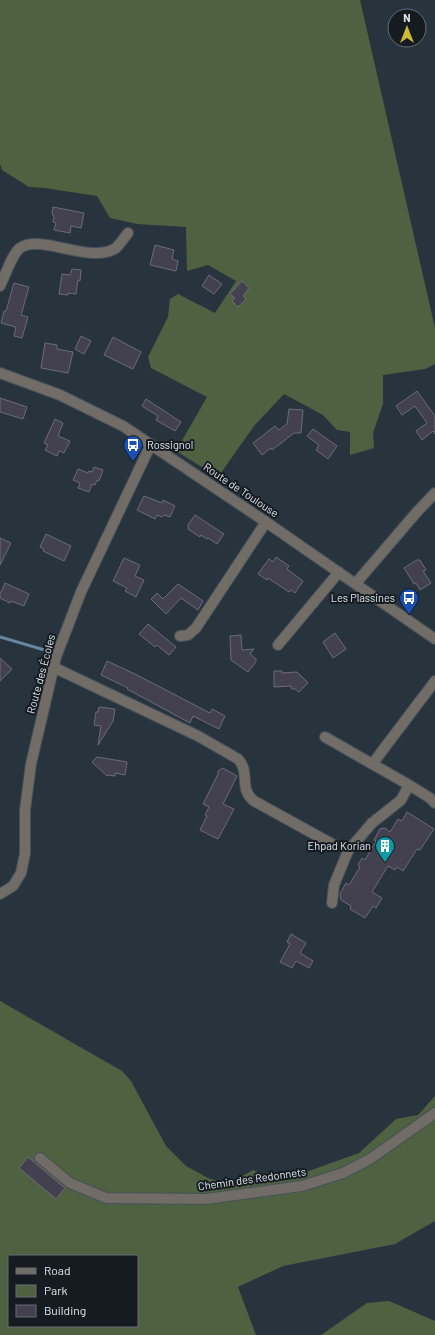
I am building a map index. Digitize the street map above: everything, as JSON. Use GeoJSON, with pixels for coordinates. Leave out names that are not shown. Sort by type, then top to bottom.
{"type":"FeatureCollection","features":[{"type":"Feature","properties":{"kind":"street"},"geometry":{"type":"LineString","coordinates":[[0,286],[13,257],[19,248],[27,244],[38,244],[88,253],[106,253],[117,247],[128,233]]}},
{"type":"Feature","properties":{"kind":"street","name":"Route de Toulouse"},"geometry":{"type":"LineString","coordinates":[[0,373],[60,395],[123,426],[152,444],[356,583],[435,639]]}},
{"type":"Feature","properties":{"kind":"street","name":"Route des Écoles"},"geometry":{"type":"LineString","coordinates":[[0,894],[13,886],[21,873],[25,854],[25,810],[31,764],[53,667],[66,628],[81,592],[152,444]]}},
{"type":"Feature","properties":{"kind":"street"},"geometry":{"type":"LineString","coordinates":[[356,583],[435,493]]}},
{"type":"Feature","properties":{"kind":"street"},"geometry":{"type":"LineString","coordinates":[[180,636],[188,634],[196,628],[266,522]]}},
{"type":"Feature","properties":{"kind":"street"},"geometry":{"type":"LineString","coordinates":[[278,645],[339,572]]}},
{"type":"Feature","properties":{"kind":"street"},"geometry":{"type":"LineString","coordinates":[[53,667],[198,736],[238,759],[243,764],[245,772],[245,789],[248,796],[254,801],[334,845]]}},
{"type":"Feature","properties":{"kind":"street"},"geometry":{"type":"LineString","coordinates":[[373,763],[435,681]]}},
{"type":"Feature","properties":{"kind":"street"},"geometry":{"type":"LineString","coordinates":[[325,737],[409,784],[435,803]]}},
{"type":"Feature","properties":{"kind":"street"},"geometry":{"type":"LineString","coordinates":[[332,903],[334,885],[348,851],[372,823],[401,800],[409,784]]}},
{"type":"Feature","properties":{"kind":"street","name":"Chemin des Redonnets"},"geometry":{"type":"LineString","coordinates":[[40,1158],[70,1183],[106,1198],[206,1199],[302,1186],[343,1173],[370,1159],[435,1113]]}},
{"type":"Feature","properties":{"kind":"green space"},"geometry":{"type":"Polygon","coordinates":[[[0,0],[360,0],[435,328],[435,364],[425,369],[383,375],[383,404],[373,433],[374,448],[350,455],[350,432],[337,430],[323,415],[284,394],[254,426],[218,477],[176,451],[207,397],[151,368],[148,357],[168,317],[170,299],[178,294],[215,313],[236,281],[208,265],[187,271],[186,227],[137,224],[110,218],[97,196],[29,187],[2,170],[0,164],[0,0]]]}},
{"type":"Feature","properties":{"kind":"green space"},"geometry":{"type":"Polygon","coordinates":[[[0,1001],[122,1071],[131,1081],[166,1146],[186,1166],[208,1178],[228,1184],[253,1170],[273,1180],[292,1177],[359,1153],[396,1119],[418,1115],[435,1096],[435,1221],[395,1244],[283,1266],[238,1287],[256,1335],[0,1335],[0,1001]]]}},
{"type":"Feature","properties":{"kind":"green space"},"geometry":{"type":"Polygon","coordinates":[[[389,1301],[435,1321],[435,1335],[321,1335],[367,1303],[389,1301]]]}},
{"type":"Feature","properties":{"kind":"building"},"geometry":{"type":"Polygon","coordinates":[[[53,207],[84,213],[81,228],[71,226],[70,233],[54,230],[56,223],[53,222],[53,207]]]}},
{"type":"Feature","properties":{"kind":"building"},"geometry":{"type":"Polygon","coordinates":[[[155,245],[174,250],[172,259],[178,261],[176,271],[150,265],[155,245]]]}},
{"type":"Feature","properties":{"kind":"building"},"geometry":{"type":"Polygon","coordinates":[[[72,269],[81,270],[80,281],[78,280],[76,294],[59,294],[62,274],[70,275],[72,269]]]}},
{"type":"Feature","properties":{"kind":"building"},"geometry":{"type":"Polygon","coordinates":[[[209,275],[222,284],[214,294],[202,286],[209,275]]]}},
{"type":"Feature","properties":{"kind":"building"},"geometry":{"type":"Polygon","coordinates":[[[242,281],[249,288],[243,296],[246,299],[238,307],[232,301],[235,298],[230,294],[242,281]]]}},
{"type":"Feature","properties":{"kind":"building"},"geometry":{"type":"Polygon","coordinates":[[[14,283],[29,287],[21,315],[28,317],[22,338],[14,336],[16,327],[1,323],[14,283]]]}},
{"type":"Feature","properties":{"kind":"building"},"geometry":{"type":"Polygon","coordinates":[[[81,336],[91,341],[84,354],[75,349],[81,336]]]}},
{"type":"Feature","properties":{"kind":"building"},"geometry":{"type":"Polygon","coordinates":[[[113,337],[141,352],[133,369],[104,355],[113,337]]]}},
{"type":"Feature","properties":{"kind":"building"},"geometry":{"type":"Polygon","coordinates":[[[45,343],[57,345],[57,349],[73,352],[68,373],[41,368],[45,343]]]}},
{"type":"Feature","properties":{"kind":"building"},"geometry":{"type":"Polygon","coordinates":[[[417,391],[435,416],[435,434],[433,431],[422,440],[416,431],[427,423],[415,406],[402,415],[396,406],[417,391]]]}},
{"type":"Feature","properties":{"kind":"building"},"geometry":{"type":"Polygon","coordinates":[[[0,398],[27,407],[23,419],[0,412],[0,398]]]}},
{"type":"Feature","properties":{"kind":"building"},"geometry":{"type":"Polygon","coordinates":[[[146,399],[181,422],[175,431],[156,420],[158,416],[142,406],[146,399]]]}},
{"type":"Feature","properties":{"kind":"building"},"geometry":{"type":"Polygon","coordinates":[[[289,409],[303,410],[301,433],[294,433],[272,450],[271,448],[262,455],[253,443],[275,426],[279,430],[287,424],[289,409]]]}},
{"type":"Feature","properties":{"kind":"building"},"geometry":{"type":"Polygon","coordinates":[[[55,419],[63,423],[58,436],[70,441],[64,453],[59,451],[57,456],[45,450],[48,445],[44,443],[55,419]]]}},
{"type":"Feature","properties":{"kind":"building"},"geometry":{"type":"Polygon","coordinates":[[[313,429],[337,446],[328,459],[316,450],[319,445],[307,436],[313,429]]]}},
{"type":"Feature","properties":{"kind":"building"},"geometry":{"type":"Polygon","coordinates":[[[94,467],[103,470],[99,481],[97,480],[95,485],[92,484],[89,492],[78,488],[80,483],[73,480],[78,469],[88,473],[89,471],[92,472],[94,467]]]}},
{"type":"Feature","properties":{"kind":"building"},"geometry":{"type":"Polygon","coordinates":[[[144,496],[162,503],[163,500],[175,506],[170,517],[164,515],[162,517],[157,515],[155,519],[137,510],[144,496]]]}},
{"type":"Feature","properties":{"kind":"building"},"geometry":{"type":"Polygon","coordinates":[[[195,515],[224,534],[217,544],[201,535],[200,537],[188,529],[188,525],[195,515]]]}},
{"type":"Feature","properties":{"kind":"building"},"geometry":{"type":"Polygon","coordinates":[[[46,534],[71,546],[64,561],[43,551],[44,549],[40,547],[46,534]]]}},
{"type":"Feature","properties":{"kind":"building"},"geometry":{"type":"Polygon","coordinates":[[[0,538],[11,543],[0,565],[0,538]]]}},
{"type":"Feature","properties":{"kind":"building"},"geometry":{"type":"Polygon","coordinates":[[[276,557],[289,566],[287,569],[303,581],[295,593],[291,590],[289,592],[268,578],[267,580],[258,574],[269,559],[273,562],[276,557]]]}},
{"type":"Feature","properties":{"kind":"building"},"geometry":{"type":"Polygon","coordinates":[[[124,558],[140,565],[135,576],[144,580],[136,597],[125,591],[127,588],[113,581],[124,558]]]}},
{"type":"Feature","properties":{"kind":"building"},"geometry":{"type":"Polygon","coordinates":[[[417,560],[420,560],[426,570],[423,571],[431,583],[420,590],[416,583],[414,584],[404,568],[417,560]]]}},
{"type":"Feature","properties":{"kind":"building"},"geometry":{"type":"Polygon","coordinates":[[[5,583],[29,594],[24,606],[11,601],[10,603],[0,598],[0,594],[5,583]]]}},
{"type":"Feature","properties":{"kind":"building"},"geometry":{"type":"Polygon","coordinates":[[[178,584],[203,601],[198,610],[181,598],[166,614],[151,599],[157,593],[163,599],[178,584]]]}},
{"type":"Feature","properties":{"kind":"building"},"geometry":{"type":"Polygon","coordinates":[[[148,624],[176,647],[169,655],[157,645],[155,647],[139,634],[148,624]]]}},
{"type":"Feature","properties":{"kind":"building"},"geometry":{"type":"Polygon","coordinates":[[[335,633],[346,649],[333,658],[323,642],[335,633]]]}},
{"type":"Feature","properties":{"kind":"building"},"geometry":{"type":"Polygon","coordinates":[[[241,635],[242,650],[254,649],[250,654],[256,659],[256,662],[248,672],[231,660],[230,636],[241,635]]]}},
{"type":"Feature","properties":{"kind":"building"},"geometry":{"type":"Polygon","coordinates":[[[0,658],[12,669],[0,681],[0,658]]]}},
{"type":"Feature","properties":{"kind":"building"},"geometry":{"type":"Polygon","coordinates":[[[107,661],[210,713],[212,709],[225,716],[219,729],[193,716],[190,723],[127,689],[128,688],[101,675],[107,661]]]}},
{"type":"Feature","properties":{"kind":"building"},"geometry":{"type":"Polygon","coordinates":[[[274,671],[282,671],[282,673],[297,672],[308,683],[299,692],[292,689],[291,686],[274,687],[274,671]]]}},
{"type":"Feature","properties":{"kind":"building"},"geometry":{"type":"Polygon","coordinates":[[[99,707],[115,709],[113,721],[98,745],[101,726],[94,725],[96,712],[98,712],[99,707]]]}},
{"type":"Feature","properties":{"kind":"building"},"geometry":{"type":"Polygon","coordinates":[[[97,757],[127,762],[125,775],[115,773],[115,776],[107,776],[92,762],[97,757]]]}},
{"type":"Feature","properties":{"kind":"building"},"geometry":{"type":"Polygon","coordinates":[[[223,768],[237,776],[223,804],[234,809],[218,839],[200,830],[207,816],[205,815],[209,807],[203,804],[218,774],[218,771],[223,768]]]}},
{"type":"Feature","properties":{"kind":"building","name":"Ehpad Korian"},"geometry":{"type":"Polygon","coordinates":[[[407,812],[434,829],[420,850],[417,849],[403,871],[397,867],[395,870],[388,866],[372,892],[382,898],[376,908],[373,906],[365,918],[350,909],[351,906],[341,900],[340,894],[346,883],[349,885],[360,867],[358,865],[362,858],[365,860],[376,841],[374,840],[380,829],[385,828],[390,832],[398,819],[402,821],[407,812]]]}},
{"type":"Feature","properties":{"kind":"building"},"geometry":{"type":"Polygon","coordinates":[[[291,934],[306,943],[300,953],[313,961],[309,968],[296,961],[292,968],[280,962],[290,944],[287,942],[291,934]]]}},
{"type":"Feature","properties":{"kind":"building"},"geometry":{"type":"Polygon","coordinates":[[[28,1157],[65,1188],[56,1199],[19,1168],[28,1157]]]}},
{"type":"Feature","properties":{"kind":"waterway"},"geometry":{"type":"LineString","coordinates":[[0,637],[48,651]]}},
{"type":"Feature","properties":{"kind":"place","name":"Rossignol"},"geometry":{"type":"Point","coordinates":[133,462]}},
{"type":"Feature","properties":{"kind":"place","name":"Les Plassines"},"geometry":{"type":"Point","coordinates":[409,615]}},
{"type":"Feature","properties":{"kind":"place","name":"Ehpad Korian"},"geometry":{"type":"Point","coordinates":[385,863]}}]}
